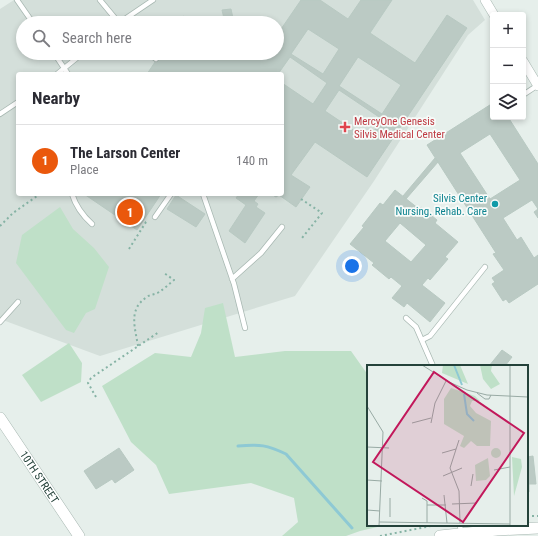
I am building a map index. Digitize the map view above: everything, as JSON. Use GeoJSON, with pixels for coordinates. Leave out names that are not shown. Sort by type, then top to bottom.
{"type":"FeatureCollection","features":[{"type":"Feature","properties":{"kind":"street"},"geometry":{"type":"LineString","coordinates":[[485,0],[492,12]]}},
{"type":"Feature","properties":{"kind":"street"},"geometry":{"type":"LineString","coordinates":[[526,66],[538,85]]}},
{"type":"Feature","properties":{"kind":"street","name":"10TH STREET"},"geometry":{"type":"LineString","coordinates":[[0,418],[79,536]]}},
{"type":"Feature","properties":{"kind":"street"},"geometry":{"type":"LineString","coordinates":[[440,536],[461,529],[538,528]]}},
{"type":"Feature","properties":{"kind":"lane"},"geometry":{"type":"LineString","coordinates":[[17,0],[28,16]]}},
{"type":"Feature","properties":{"kind":"lane"},"geometry":{"type":"LineString","coordinates":[[100,0],[113,16]]}},
{"type":"Feature","properties":{"kind":"lane"},"geometry":{"type":"LineString","coordinates":[[129,16],[153,0]]}},
{"type":"Feature","properties":{"kind":"lane"},"geometry":{"type":"LineString","coordinates":[[59,60],[67,72]]}},
{"type":"Feature","properties":{"kind":"lane"},"geometry":{"type":"LineString","coordinates":[[59,72],[74,60]]}},
{"type":"Feature","properties":{"kind":"lane"},"geometry":{"type":"LineString","coordinates":[[526,93],[538,85]]}},
{"type":"Feature","properties":{"kind":"lane"},"geometry":{"type":"LineString","coordinates":[[0,114],[16,103]]}},
{"type":"Feature","properties":{"kind":"lane"},"geometry":{"type":"LineString","coordinates":[[73,196],[82,216],[92,224]]}},
{"type":"Feature","properties":{"kind":"lane"},"geometry":{"type":"LineString","coordinates":[[155,217],[170,196]]}},
{"type":"Feature","properties":{"kind":"lane"},"geometry":{"type":"LineString","coordinates":[[204,196],[232,279],[245,328]]}},
{"type":"Feature","properties":{"kind":"lane"},"geometry":{"type":"LineString","coordinates":[[232,279],[261,253],[282,227]]}},
{"type":"Feature","properties":{"kind":"lane"},"geometry":{"type":"LineString","coordinates":[[422,340],[430,336],[485,266]]}},
{"type":"Feature","properties":{"kind":"lane"},"geometry":{"type":"LineString","coordinates":[[0,322],[18,302]]}},
{"type":"Feature","properties":{"kind":"lane"},"geometry":{"type":"LineString","coordinates":[[406,318],[416,327],[433,365]]}},
{"type":"Feature","properties":{"kind":"path"},"geometry":{"type":"LineString","coordinates":[[0,226],[13,213],[37,196]]}},
{"type":"Feature","properties":{"kind":"path"},"geometry":{"type":"LineString","coordinates":[[301,199],[322,213],[302,238]]}},
{"type":"Feature","properties":{"kind":"path"},"geometry":{"type":"LineString","coordinates":[[129,249],[146,222]]}},
{"type":"Feature","properties":{"kind":"path"},"geometry":{"type":"LineString","coordinates":[[138,347],[134,324],[134,312],[137,304],[148,296],[158,293],[174,280],[164,273]]}},
{"type":"Feature","properties":{"kind":"path"},"geometry":{"type":"LineString","coordinates":[[96,397],[88,383],[91,378],[159,332]]}},
{"type":"Feature","properties":{"kind":"path"},"geometry":{"type":"LineString","coordinates":[[380,536],[431,526]]}},
{"type":"Feature","properties":{"kind":"shaded area","name":"MercyOne Genesis Silvis Medical Center"},"geometry":{"type":"Polygon","coordinates":[[[14,0],[473,0],[485,20],[468,35],[374,181],[295,296],[100,356],[0,319],[0,9],[14,0]]]}},
{"type":"Feature","properties":{"kind":"green space"},"geometry":{"type":"Polygon","coordinates":[[[60,207],[73,229],[94,248],[109,267],[95,309],[86,313],[74,333],[66,330],[16,263],[22,235],[60,207]]]}},
{"type":"Feature","properties":{"kind":"green space"},"geometry":{"type":"Polygon","coordinates":[[[223,303],[235,357],[285,351],[351,351],[367,374],[367,526],[382,526],[346,536],[282,536],[298,522],[294,498],[251,483],[169,494],[156,465],[131,442],[102,386],[155,353],[191,357],[201,333],[205,308],[223,303]]]}},
{"type":"Feature","properties":{"kind":"green space"},"geometry":{"type":"Polygon","coordinates":[[[69,343],[82,363],[81,382],[41,402],[22,375],[69,343]]]}},
{"type":"Feature","properties":{"kind":"building"},"geometry":{"type":"Polygon","coordinates":[[[301,0],[320,0],[348,19],[361,0],[392,0],[370,33],[415,63],[447,15],[467,28],[367,177],[315,142],[291,175],[310,187],[296,207],[280,196],[284,196],[284,84],[313,104],[327,83],[290,57],[279,72],[148,72],[156,60],[284,60],[284,25],[301,0]],[[308,29],[291,54],[323,74],[339,49],[308,29]],[[358,57],[339,86],[382,114],[401,85],[358,57]],[[339,90],[325,111],[368,140],[382,119],[339,90]]]}},
{"type":"Feature","properties":{"kind":"building"},"geometry":{"type":"Polygon","coordinates":[[[231,9],[232,16],[223,16],[222,10],[231,9]]]}},
{"type":"Feature","properties":{"kind":"building","name":"Silvis Center Nursing. Rehab. Care"},"geometry":{"type":"Polygon","coordinates":[[[490,105],[490,120],[510,120],[538,164],[538,209],[532,200],[503,218],[517,240],[521,237],[534,258],[538,255],[538,284],[509,303],[506,299],[503,301],[492,284],[495,282],[492,278],[504,270],[493,254],[496,253],[427,145],[490,105]],[[490,134],[460,153],[490,199],[520,180],[490,134]]]}},
{"type":"Feature","properties":{"kind":"building"},"geometry":{"type":"Polygon","coordinates":[[[435,158],[438,162],[406,199],[403,196],[435,158]]]}},
{"type":"Feature","properties":{"kind":"building"},"geometry":{"type":"Polygon","coordinates":[[[395,190],[419,209],[421,207],[437,220],[435,223],[458,242],[445,257],[448,259],[430,280],[428,278],[422,285],[445,303],[430,322],[407,303],[404,307],[392,298],[402,286],[391,277],[389,279],[372,265],[374,263],[350,244],[364,227],[362,226],[380,203],[383,205],[395,190]],[[400,223],[385,241],[411,262],[426,245],[400,223]]]}},
{"type":"Feature","properties":{"kind":"building"},"geometry":{"type":"Polygon","coordinates":[[[87,196],[160,196],[137,230],[87,196]]]}},
{"type":"Feature","properties":{"kind":"building"},"geometry":{"type":"Polygon","coordinates":[[[175,196],[178,196],[205,214],[196,227],[167,209],[175,196]]]}},
{"type":"Feature","properties":{"kind":"building"},"geometry":{"type":"Polygon","coordinates":[[[238,196],[258,196],[254,201],[258,204],[256,207],[265,213],[245,243],[229,231],[246,205],[236,198],[238,196]]]}},
{"type":"Feature","properties":{"kind":"building"},"geometry":{"type":"Polygon","coordinates":[[[538,209],[538,218],[534,212],[538,209]]]}},
{"type":"Feature","properties":{"kind":"building"},"geometry":{"type":"Polygon","coordinates":[[[502,350],[512,357],[506,365],[490,365],[502,350]]]}},
{"type":"Feature","properties":{"kind":"building"},"geometry":{"type":"Polygon","coordinates":[[[119,448],[134,470],[115,483],[112,479],[96,489],[84,471],[119,448]]]}},
{"type":"Feature","properties":{"kind":"building"},"geometry":{"type":"Polygon","coordinates":[[[533,456],[536,484],[529,484],[529,492],[528,492],[528,457],[533,456]]]}},
{"type":"Feature","properties":{"kind":"waterway"},"geometry":{"type":"LineString","coordinates":[[238,446],[263,446],[286,454],[352,528]]}},
{"type":"Feature","properties":{"kind":"place","name":"MercyOne Genesis Silvis Medical Center"},"geometry":{"type":"Point","coordinates":[345,127]}},
{"type":"Feature","properties":{"kind":"place","name":"Silvis Center Nursing. Rehab. Care"},"geometry":{"type":"Point","coordinates":[495,204]}},
{"type":"Feature","properties":{"kind":"place","name":"The Larson Center"},"geometry":{"type":"Point","coordinates":[130,212]}}]}
